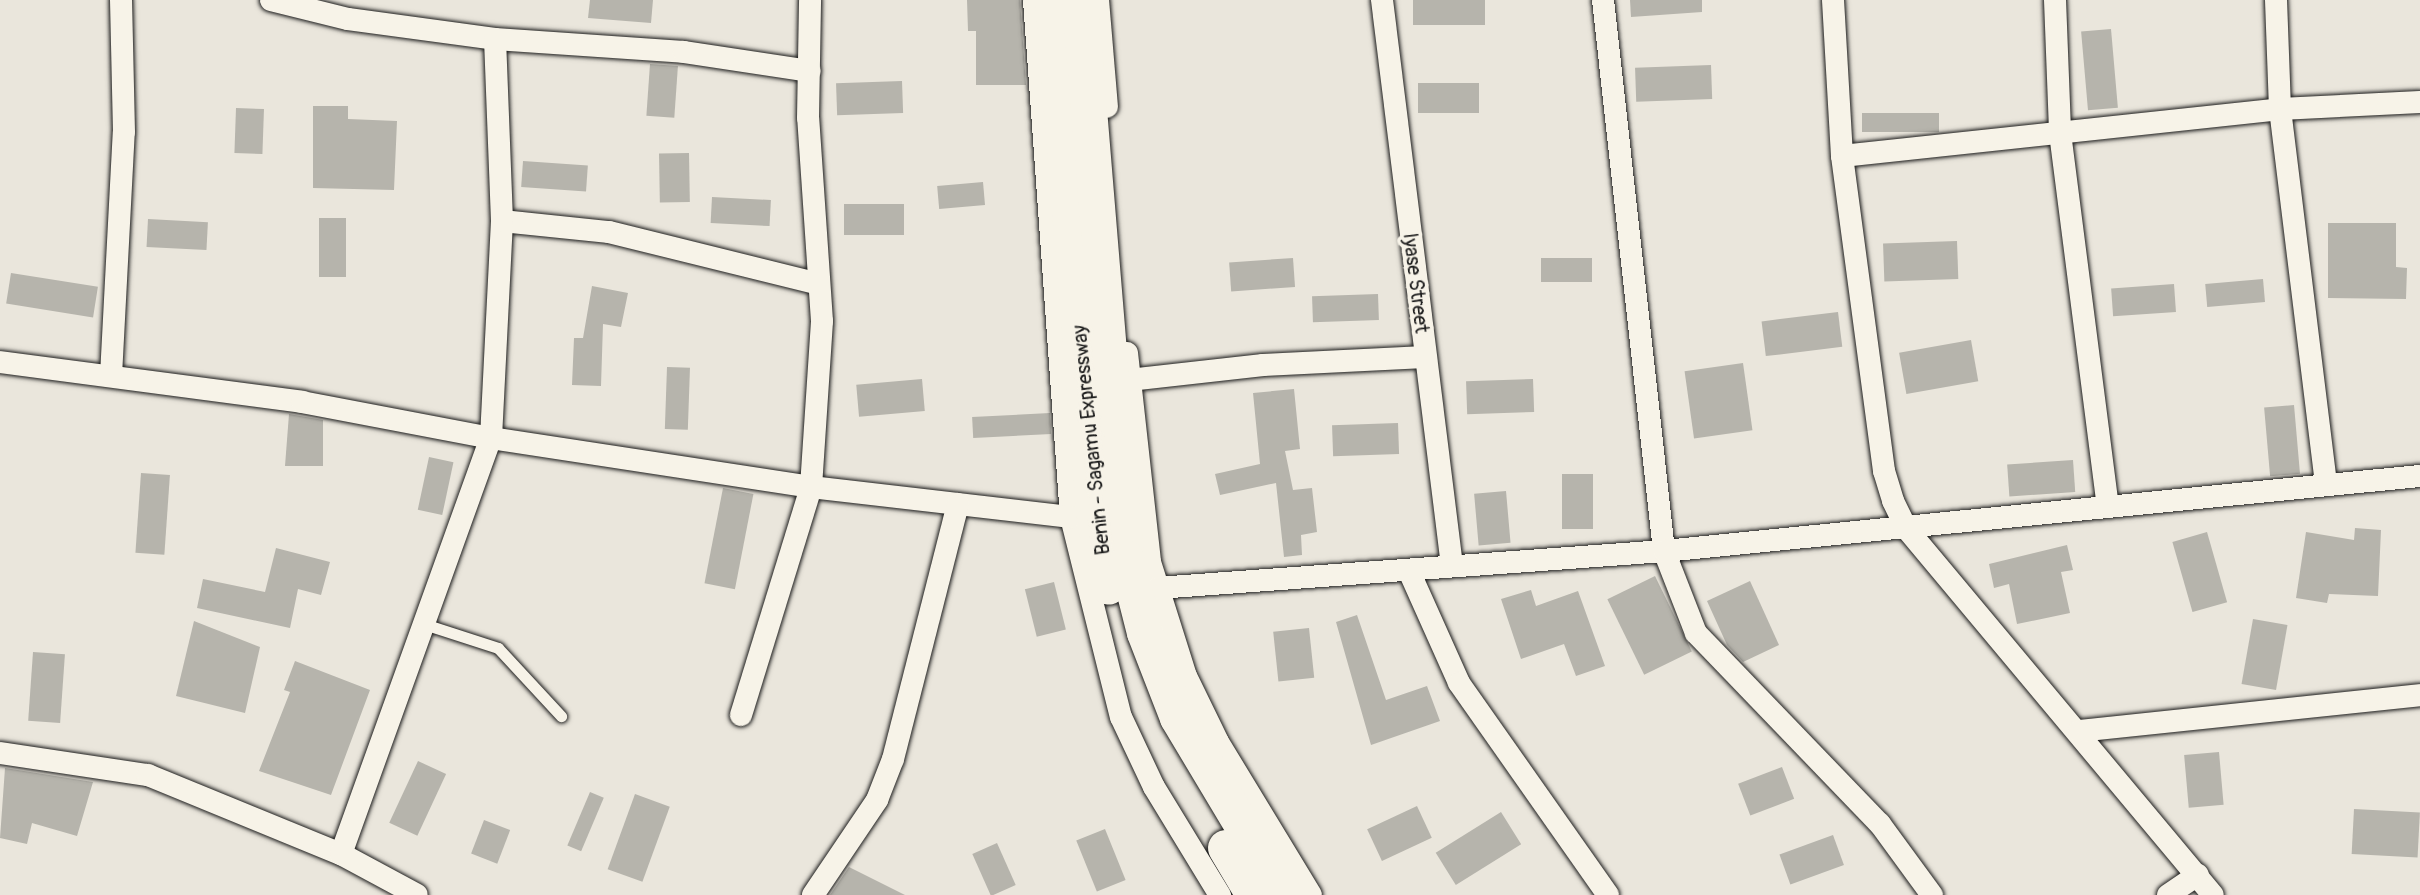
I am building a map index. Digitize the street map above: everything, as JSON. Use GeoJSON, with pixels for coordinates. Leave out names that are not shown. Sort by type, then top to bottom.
{"type":"FeatureCollection","features":[{"type":"Feature","properties":{"kind":"highway","name":"Benin - Sagamu Expressway"},"geometry":{"type":"LineString","coordinates":[[1053,0],[1095,521],[1109,590],[1167,747],[1254,895]]}},
{"type":"Feature","properties":{"kind":"highway"},"geometry":{"type":"LineString","coordinates":[[1080,0],[1126,558],[1145,633],[1178,718],[1284,895]]}},
{"type":"Feature","properties":{"kind":"street"},"geometry":{"type":"LineString","coordinates":[[111,376],[124,132],[121,0]]}},
{"type":"Feature","properties":{"kind":"street"},"geometry":{"type":"LineString","coordinates":[[271,0],[347,10],[495,39],[684,52],[810,71]]}},
{"type":"Feature","properties":{"kind":"street"},"geometry":{"type":"LineString","coordinates":[[741,715],[811,487],[822,321],[808,118],[810,0]]}},
{"type":"Feature","properties":{"kind":"street"},"geometry":{"type":"LineString","coordinates":[[1034,0],[1071,517],[1121,717],[1154,787],[1220,895]]}},
{"type":"Feature","properties":{"kind":"street"},"geometry":{"type":"LineString","coordinates":[[1098,0],[1129,380],[1143,513],[1157,588],[1186,676],[1218,742],[1311,895]]}},
{"type":"Feature","properties":{"kind":"street","name":"Iyase Street"},"geometry":{"type":"LineString","coordinates":[[1382,0],[1452,566]]}},
{"type":"Feature","properties":{"kind":"street"},"geometry":{"type":"LineString","coordinates":[[1603,0],[1664,551],[1696,633],[1880,824],[1932,895]]}},
{"type":"Feature","properties":{"kind":"street"},"geometry":{"type":"LineString","coordinates":[[1833,0],[1842,156],[1884,471],[1906,528],[2079,731],[2213,895]]}},
{"type":"Feature","properties":{"kind":"street"},"geometry":{"type":"LineString","coordinates":[[2055,0],[2060,133],[2108,506]]}},
{"type":"Feature","properties":{"kind":"street"},"geometry":{"type":"LineString","coordinates":[[2276,0],[2280,109],[2326,484]]}},
{"type":"Feature","properties":{"kind":"street"},"geometry":{"type":"LineString","coordinates":[[341,854],[491,438],[502,221],[495,39]]}},
{"type":"Feature","properties":{"kind":"street"},"geometry":{"type":"LineString","coordinates":[[1842,156],[2280,109],[2420,102]]}},
{"type":"Feature","properties":{"kind":"street"},"geometry":{"type":"LineString","coordinates":[[502,221],[609,232],[819,284]]}},
{"type":"Feature","properties":{"kind":"street"},"geometry":{"type":"LineString","coordinates":[[1129,380],[1263,365],[1425,357]]}},
{"type":"Feature","properties":{"kind":"street"},"geometry":{"type":"LineString","coordinates":[[0,362],[302,402],[491,438],[811,487],[1071,517]]}},
{"type":"Feature","properties":{"kind":"street"},"geometry":{"type":"LineString","coordinates":[[1157,588],[1664,551],[2420,476]]}},
{"type":"Feature","properties":{"kind":"street"},"geometry":{"type":"LineString","coordinates":[[813,895],[877,800],[893,759],[958,504]]}},
{"type":"Feature","properties":{"kind":"street"},"geometry":{"type":"LineString","coordinates":[[1409,571],[1459,683],[1608,895]]}},
{"type":"Feature","properties":{"kind":"street"},"geometry":{"type":"LineString","coordinates":[[2079,731],[2420,695]]}},
{"type":"Feature","properties":{"kind":"street"},"geometry":{"type":"LineString","coordinates":[[0,753],[148,775],[341,854],[417,895]]}},
{"type":"Feature","properties":{"kind":"street"},"geometry":{"type":"LineString","coordinates":[[2168,895],[2198,875]]}},
{"type":"Feature","properties":{"kind":"lane"},"geometry":{"type":"LineString","coordinates":[[424,624],[498,648],[561,716]]}},
{"type":"Feature","properties":{"kind":"building"},"geometry":{"type":"Polygon","coordinates":[[[590,0],[653,0],[651,23],[588,18],[590,0]]]}},
{"type":"Feature","properties":{"kind":"building"},"geometry":{"type":"Polygon","coordinates":[[[967,0],[1020,0],[1026,85],[976,85],[976,31],[968,31],[967,0]]]}},
{"type":"Feature","properties":{"kind":"building"},"geometry":{"type":"Polygon","coordinates":[[[1413,0],[1485,0],[1485,25],[1413,25],[1413,0]]]}},
{"type":"Feature","properties":{"kind":"building"},"geometry":{"type":"Polygon","coordinates":[[[1630,0],[1702,0],[1702,12],[1631,17],[1630,0]]]}},
{"type":"Feature","properties":{"kind":"building"},"geometry":{"type":"Polygon","coordinates":[[[2111,29],[2118,108],[2088,110],[2081,32],[2111,29]]]}},
{"type":"Feature","properties":{"kind":"building"},"geometry":{"type":"Polygon","coordinates":[[[650,64],[678,66],[674,118],[646,116],[650,64]]]}},
{"type":"Feature","properties":{"kind":"building"},"geometry":{"type":"Polygon","coordinates":[[[1711,65],[1712,99],[1636,102],[1635,68],[1711,65]]]}},
{"type":"Feature","properties":{"kind":"building"},"geometry":{"type":"Polygon","coordinates":[[[902,81],[903,113],[837,115],[836,83],[902,81]]]}},
{"type":"Feature","properties":{"kind":"building"},"geometry":{"type":"Polygon","coordinates":[[[1418,83],[1479,83],[1479,113],[1418,113],[1418,83]]]}},
{"type":"Feature","properties":{"kind":"building"},"geometry":{"type":"Polygon","coordinates":[[[313,106],[348,106],[348,119],[397,121],[394,190],[313,188],[313,106]]]}},
{"type":"Feature","properties":{"kind":"building"},"geometry":{"type":"Polygon","coordinates":[[[236,108],[264,109],[262,154],[234,153],[236,108]]]}},
{"type":"Feature","properties":{"kind":"building"},"geometry":{"type":"Polygon","coordinates":[[[1862,113],[1939,113],[1939,132],[1862,132],[1862,113]]]}},
{"type":"Feature","properties":{"kind":"building"},"geometry":{"type":"Polygon","coordinates":[[[689,153],[690,202],[660,203],[659,154],[689,153]]]}},
{"type":"Feature","properties":{"kind":"building"},"geometry":{"type":"Polygon","coordinates":[[[523,161],[588,166],[586,191],[521,187],[523,161]]]}},
{"type":"Feature","properties":{"kind":"building"},"geometry":{"type":"Polygon","coordinates":[[[983,182],[985,205],[939,209],[937,186],[983,182]]]}},
{"type":"Feature","properties":{"kind":"building"},"geometry":{"type":"Polygon","coordinates":[[[712,197],[771,200],[770,226],[711,223],[712,197]]]}},
{"type":"Feature","properties":{"kind":"building"},"geometry":{"type":"Polygon","coordinates":[[[844,204],[904,204],[904,235],[844,235],[844,204]]]}},
{"type":"Feature","properties":{"kind":"building"},"geometry":{"type":"Polygon","coordinates":[[[319,218],[346,218],[346,277],[319,277],[319,218]]]}},
{"type":"Feature","properties":{"kind":"building"},"geometry":{"type":"Polygon","coordinates":[[[148,219],[208,222],[206,250],[147,247],[148,219]]]}},
{"type":"Feature","properties":{"kind":"building"},"geometry":{"type":"Polygon","coordinates":[[[2328,223],[2396,223],[2396,267],[2407,268],[2406,299],[2328,298],[2328,223]]]}},
{"type":"Feature","properties":{"kind":"building"},"geometry":{"type":"Polygon","coordinates":[[[1957,241],[1958,279],[1884,282],[1883,244],[1957,241]]]}},
{"type":"Feature","properties":{"kind":"building"},"geometry":{"type":"Polygon","coordinates":[[[1293,258],[1295,287],[1231,291],[1229,262],[1293,258]]]}},
{"type":"Feature","properties":{"kind":"building"},"geometry":{"type":"Polygon","coordinates":[[[1541,258],[1592,258],[1592,282],[1541,282],[1541,258]]]}},
{"type":"Feature","properties":{"kind":"building"},"geometry":{"type":"Polygon","coordinates":[[[11,273],[98,287],[93,317],[6,304],[11,273]]]}},
{"type":"Feature","properties":{"kind":"building"},"geometry":{"type":"Polygon","coordinates":[[[2263,279],[2265,302],[2207,307],[2205,284],[2263,279]]]}},
{"type":"Feature","properties":{"kind":"building"},"geometry":{"type":"Polygon","coordinates":[[[2174,284],[2176,312],[2113,316],[2111,288],[2174,284]]]}},
{"type":"Feature","properties":{"kind":"building"},"geometry":{"type":"Polygon","coordinates":[[[592,286],[628,293],[621,327],[603,324],[601,386],[572,385],[574,338],[583,338],[592,286]]]}},
{"type":"Feature","properties":{"kind":"building"},"geometry":{"type":"Polygon","coordinates":[[[1378,294],[1379,320],[1313,322],[1312,296],[1378,294]]]}},
{"type":"Feature","properties":{"kind":"building"},"geometry":{"type":"Polygon","coordinates":[[[1838,312],[1842,347],[1766,356],[1762,321],[1838,312]]]}},
{"type":"Feature","properties":{"kind":"building"},"geometry":{"type":"Polygon","coordinates":[[[1971,340],[1978,381],[1906,394],[1899,353],[1971,340]]]}},
{"type":"Feature","properties":{"kind":"building"},"geometry":{"type":"Polygon","coordinates":[[[1743,363],[1752,430],[1694,439],[1685,371],[1743,363]]]}},
{"type":"Feature","properties":{"kind":"building"},"geometry":{"type":"Polygon","coordinates":[[[667,367],[690,368],[688,430],[665,429],[667,367]]]}},
{"type":"Feature","properties":{"kind":"building"},"geometry":{"type":"Polygon","coordinates":[[[922,379],[925,411],[859,417],[856,385],[922,379]]]}},
{"type":"Feature","properties":{"kind":"building"},"geometry":{"type":"Polygon","coordinates":[[[1533,379],[1534,412],[1467,414],[1466,381],[1533,379]]]}},
{"type":"Feature","properties":{"kind":"building"},"geometry":{"type":"Polygon","coordinates":[[[1294,389],[1300,449],[1285,451],[1293,490],[1312,488],[1317,532],[1301,535],[1302,555],[1284,557],[1276,483],[1220,495],[1215,474],[1260,464],[1253,393],[1294,389]]]}},
{"type":"Feature","properties":{"kind":"building"},"geometry":{"type":"Polygon","coordinates":[[[2294,405],[2300,474],[2270,476],[2264,408],[2294,405]]]}},
{"type":"Feature","properties":{"kind":"building"},"geometry":{"type":"Polygon","coordinates":[[[1050,413],[1051,434],[973,438],[972,417],[1050,413]]]}},
{"type":"Feature","properties":{"kind":"building"},"geometry":{"type":"Polygon","coordinates":[[[289,414],[323,420],[323,466],[285,466],[289,414]]]}},
{"type":"Feature","properties":{"kind":"building"},"geometry":{"type":"Polygon","coordinates":[[[1398,423],[1399,454],[1333,456],[1332,425],[1398,423]]]}},
{"type":"Feature","properties":{"kind":"building"},"geometry":{"type":"Polygon","coordinates":[[[429,457],[453,462],[442,515],[418,510],[429,457]]]}},
{"type":"Feature","properties":{"kind":"building"},"geometry":{"type":"Polygon","coordinates":[[[2073,460],[2075,492],[2009,497],[2007,465],[2073,460]]]}},
{"type":"Feature","properties":{"kind":"building"},"geometry":{"type":"Polygon","coordinates":[[[141,473],[170,475],[164,555],[135,553],[141,473]]]}},
{"type":"Feature","properties":{"kind":"building"},"geometry":{"type":"Polygon","coordinates":[[[1562,474],[1593,474],[1593,529],[1562,529],[1562,474]]]}},
{"type":"Feature","properties":{"kind":"building"},"geometry":{"type":"Polygon","coordinates":[[[723,488],[753,494],[735,589],[704,583],[723,488]]]}},
{"type":"Feature","properties":{"kind":"building"},"geometry":{"type":"Polygon","coordinates":[[[1506,491],[1511,543],[1479,546],[1474,494],[1506,491]]]}},
{"type":"Feature","properties":{"kind":"building"},"geometry":{"type":"Polygon","coordinates":[[[2355,528],[2381,530],[2378,596],[2329,594],[2327,603],[2296,598],[2306,532],[2354,540],[2355,528]]]}},
{"type":"Feature","properties":{"kind":"building"},"geometry":{"type":"Polygon","coordinates":[[[2207,532],[2227,602],[2193,612],[2172,542],[2207,532]]]}},
{"type":"Feature","properties":{"kind":"building"},"geometry":{"type":"Polygon","coordinates":[[[2067,545],[2073,570],[2061,572],[2070,613],[2017,624],[2009,584],[1994,588],[1989,564],[2067,545]]]}},
{"type":"Feature","properties":{"kind":"building"},"geometry":{"type":"Polygon","coordinates":[[[276,548],[330,562],[321,595],[298,589],[290,628],[197,608],[203,579],[265,592],[276,548]]]}},
{"type":"Feature","properties":{"kind":"building"},"geometry":{"type":"Polygon","coordinates":[[[1655,576],[1692,651],[1644,675],[1607,599],[1655,576]]]}},
{"type":"Feature","properties":{"kind":"building"},"geometry":{"type":"Polygon","coordinates":[[[1750,581],[1779,645],[1743,662],[1727,645],[1707,601],[1750,581]]]}},
{"type":"Feature","properties":{"kind":"building"},"geometry":{"type":"Polygon","coordinates":[[[1054,582],[1066,630],[1037,637],[1025,589],[1054,582]]]}},
{"type":"Feature","properties":{"kind":"building"},"geometry":{"type":"Polygon","coordinates":[[[1531,590],[1536,606],[1578,591],[1605,666],[1576,676],[1564,644],[1521,659],[1501,599],[1531,590]]]}},
{"type":"Feature","properties":{"kind":"building"},"geometry":{"type":"Polygon","coordinates":[[[1357,615],[1386,700],[1427,686],[1440,721],[1371,745],[1336,622],[1357,615]]]}},
{"type":"Feature","properties":{"kind":"building"},"geometry":{"type":"Polygon","coordinates":[[[2253,619],[2287,625],[2276,690],[2242,684],[2253,619]]]}},
{"type":"Feature","properties":{"kind":"building"},"geometry":{"type":"Polygon","coordinates":[[[194,621],[260,647],[245,713],[176,696],[194,621]]]}},
{"type":"Feature","properties":{"kind":"building"},"geometry":{"type":"Polygon","coordinates":[[[1309,628],[1314,678],[1278,681],[1273,632],[1309,628]]]}},
{"type":"Feature","properties":{"kind":"building"},"geometry":{"type":"Polygon","coordinates":[[[33,652],[65,654],[60,723],[28,721],[33,652]]]}},
{"type":"Feature","properties":{"kind":"building"},"geometry":{"type":"Polygon","coordinates":[[[295,661],[370,690],[331,795],[259,771],[290,692],[284,690],[295,661]]]}},
{"type":"Feature","properties":{"kind":"building"},"geometry":{"type":"Polygon","coordinates":[[[2219,752],[2224,805],[2189,808],[2184,755],[2219,752]]]}},
{"type":"Feature","properties":{"kind":"building"},"geometry":{"type":"Polygon","coordinates":[[[418,761],[446,774],[417,836],[389,823],[418,761]]]}},
{"type":"Feature","properties":{"kind":"building"},"geometry":{"type":"Polygon","coordinates":[[[1782,767],[1794,799],[1750,816],[1738,784],[1782,767]]]}},
{"type":"Feature","properties":{"kind":"building"},"geometry":{"type":"Polygon","coordinates":[[[5,768],[93,782],[77,836],[32,823],[27,844],[0,838],[5,768]]]}},
{"type":"Feature","properties":{"kind":"building"},"geometry":{"type":"Polygon","coordinates":[[[590,792],[604,798],[581,851],[567,845],[590,792]]]}},
{"type":"Feature","properties":{"kind":"building"},"geometry":{"type":"Polygon","coordinates":[[[635,794],[670,807],[642,882],[608,869],[635,794]]]}},
{"type":"Feature","properties":{"kind":"building"},"geometry":{"type":"Polygon","coordinates":[[[1417,806],[1432,838],[1382,861],[1367,829],[1417,806]]]}},
{"type":"Feature","properties":{"kind":"building"},"geometry":{"type":"Polygon","coordinates":[[[2354,809],[2420,812],[2418,857],[2352,854],[2354,809]]]}},
{"type":"Feature","properties":{"kind":"building"},"geometry":{"type":"Polygon","coordinates":[[[1501,812],[1521,844],[1456,885],[1436,853],[1501,812]]]}},
{"type":"Feature","properties":{"kind":"building"},"geometry":{"type":"Polygon","coordinates":[[[484,820],[510,830],[497,864],[471,854],[484,820]]]}},
{"type":"Feature","properties":{"kind":"building"},"geometry":{"type":"Polygon","coordinates":[[[1105,829],[1126,880],[1097,892],[1076,841],[1105,829]]]}},
{"type":"Feature","properties":{"kind":"building"},"geometry":{"type":"Polygon","coordinates":[[[1833,835],[1844,865],[1790,885],[1779,854],[1833,835]]]}},
{"type":"Feature","properties":{"kind":"building"},"geometry":{"type":"Polygon","coordinates":[[[997,843],[1016,885],[991,895],[972,854],[997,843]]]}},
{"type":"Feature","properties":{"kind":"building"},"geometry":{"type":"Polygon","coordinates":[[[849,867],[905,895],[830,895],[849,867]]]}}]}
